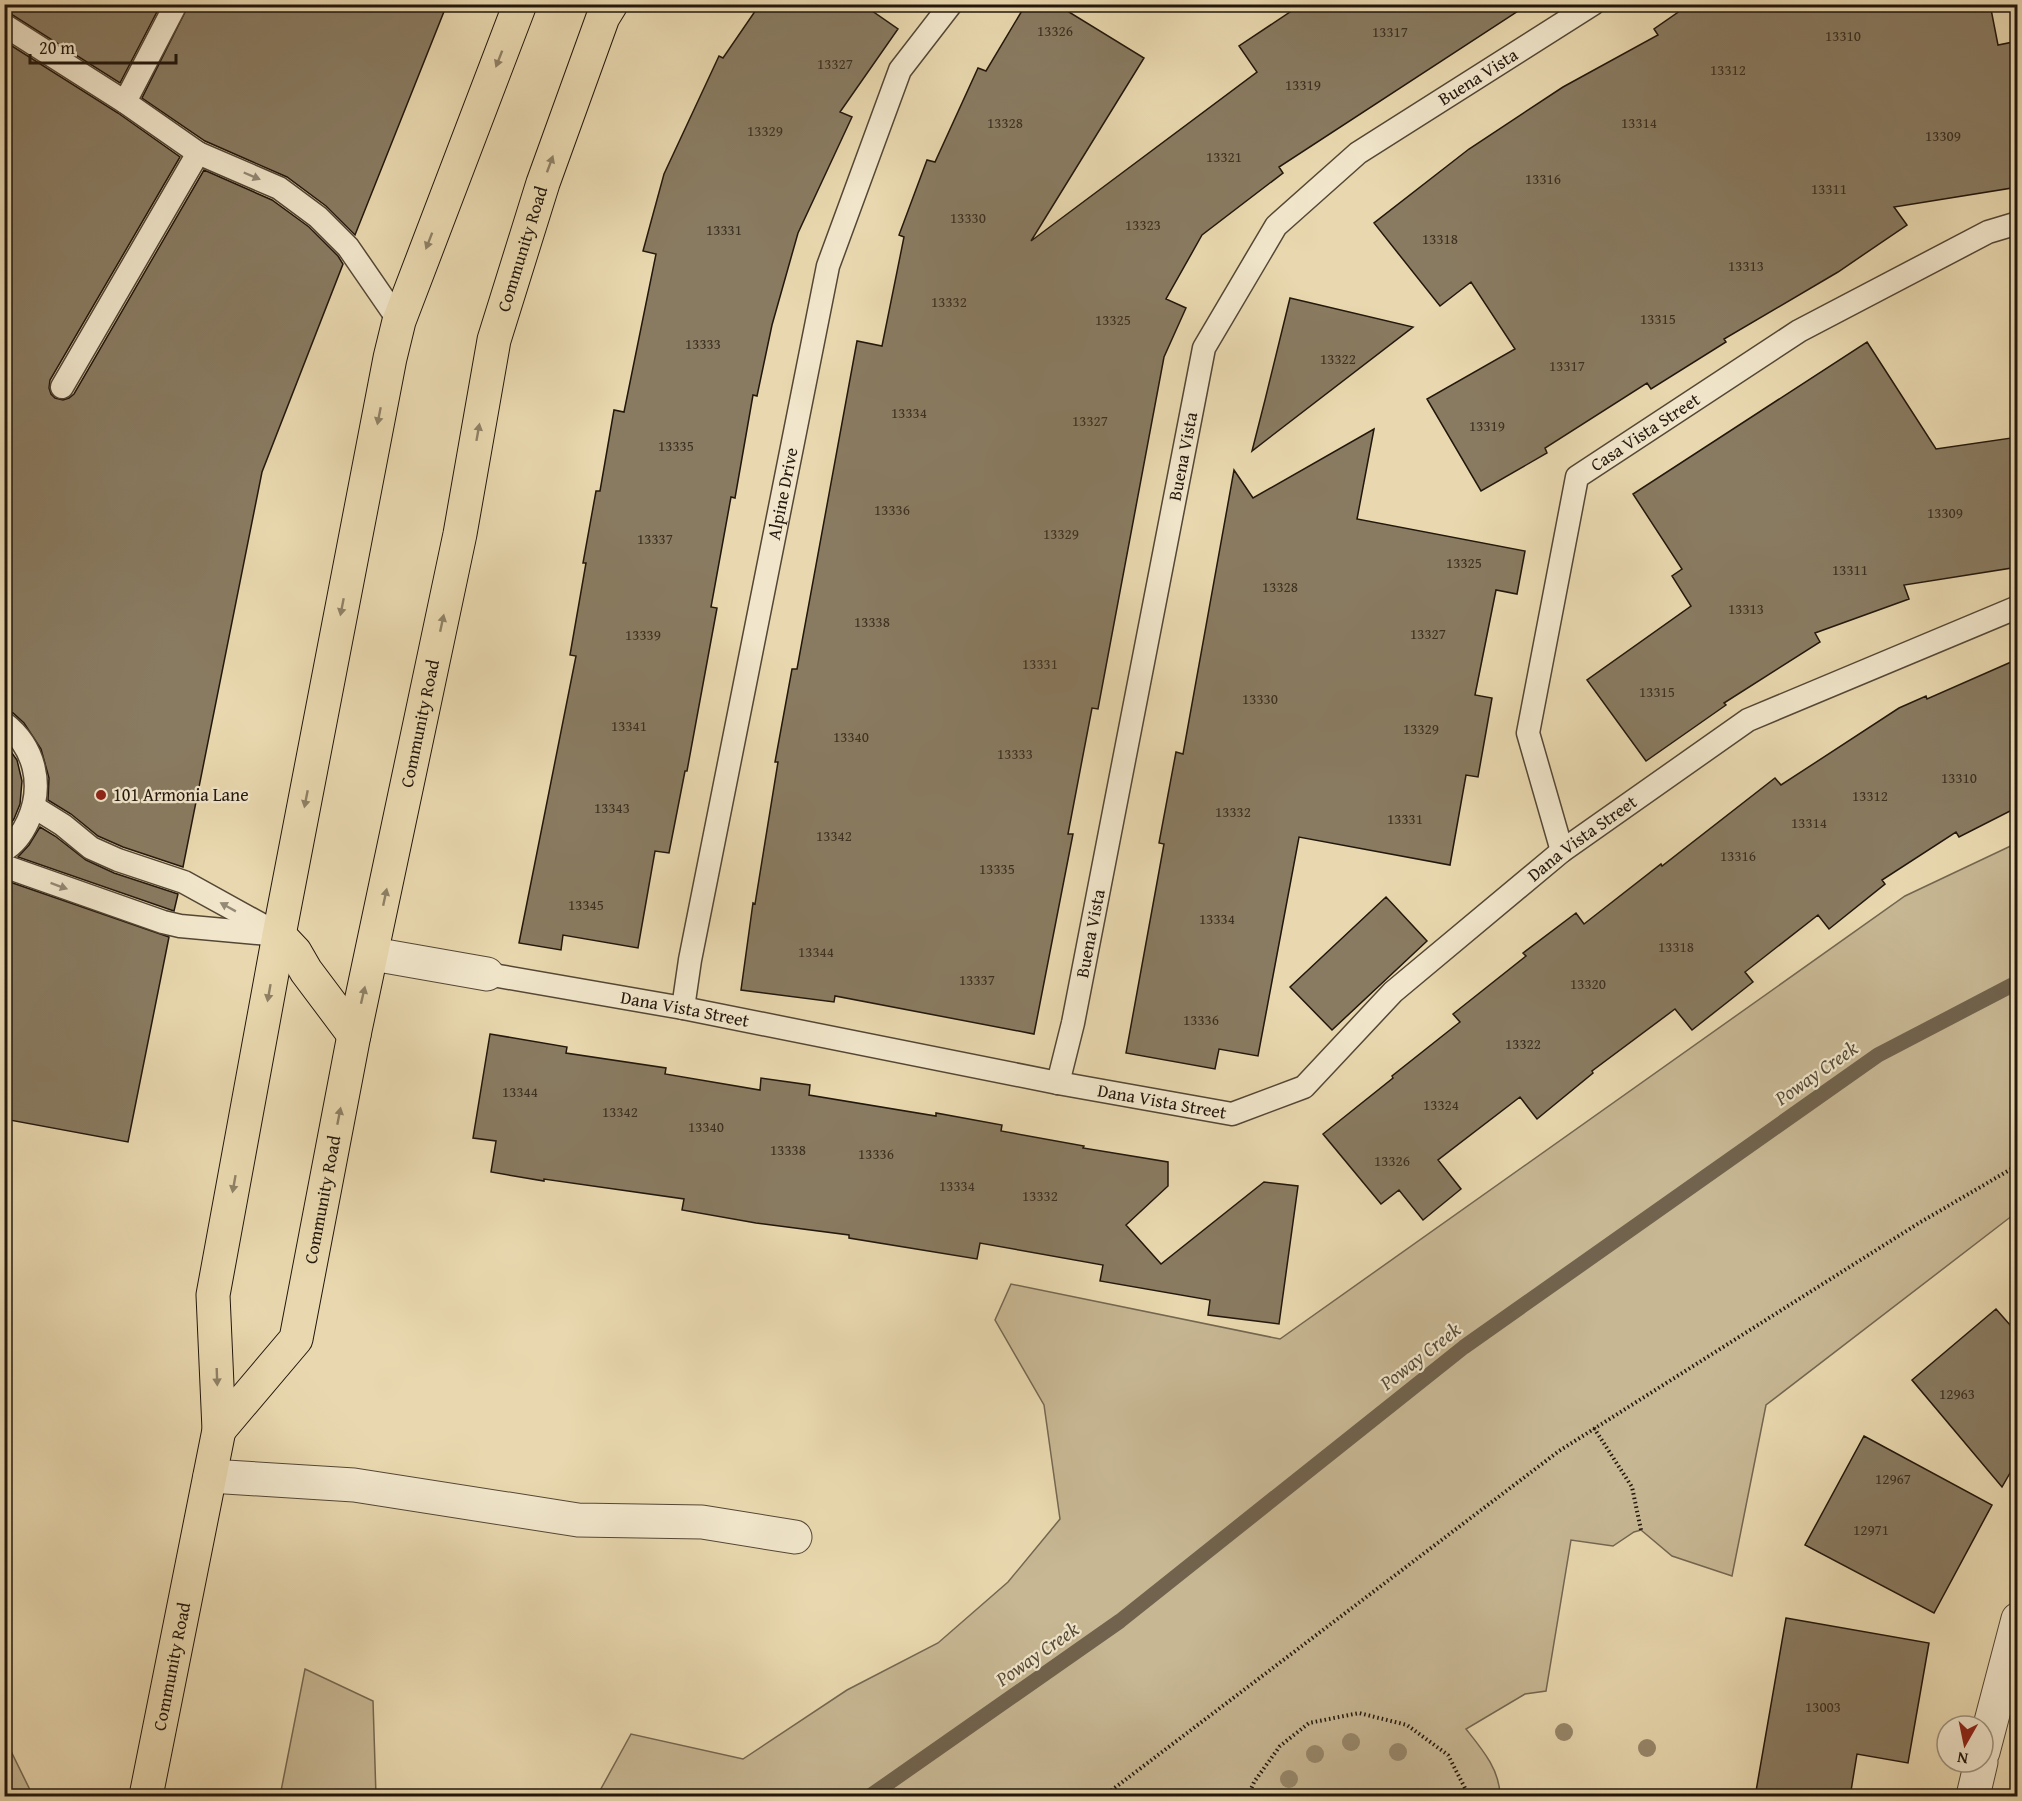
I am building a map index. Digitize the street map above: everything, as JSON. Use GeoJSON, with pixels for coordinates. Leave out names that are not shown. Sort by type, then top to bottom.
{"type":"FeatureCollection","features":[{"type":"Feature","properties":{"kind":"main road","name":"Community Road"},"geometry":{"type":"LineString","coordinates":[[146,1797],[219,1430],[213,1295],[279,935],[399,321],[520,4]]}},
{"type":"Feature","properties":{"kind":"main road","name":"Community Road"},"geometry":{"type":"LineString","coordinates":[[219,1430],[296,1338],[354,1035],[460,534],[494,340],[543,183],[603,17],[611,4]]}},
{"type":"Feature","properties":{"kind":"main road"},"geometry":{"type":"LineString","coordinates":[[279,935],[295,952],[306,971],[354,1035]]}},
{"type":"Feature","properties":{"kind":"street","name":"Dana Vista Street"},"geometry":{"type":"LineString","coordinates":[[372,954],[487,974]]}},
{"type":"Feature","properties":{"kind":"street"},"geometry":{"type":"LineString","coordinates":[[210,1476],[354,1485],[578,1520],[702,1522],[795,1537]]}},
{"type":"Feature","properties":{"kind":"street"},"geometry":{"type":"LineString","coordinates":[[1997,1736],[2018,1619]]}},
{"type":"Feature","properties":{"kind":"street"},"geometry":{"type":"LineString","coordinates":[[1972,1797],[1978,1774]]}},
{"type":"Feature","properties":{"kind":"lane"},"geometry":{"type":"LineString","coordinates":[[125,102],[176,4]]}},
{"type":"Feature","properties":{"kind":"lane","name":"Alpine Drive"},"geometry":{"type":"LineString","coordinates":[[682,1008],[828,266],[900,70],[951,4]]}},
{"type":"Feature","properties":{"kind":"lane","name":"Buena Vista"},"geometry":{"type":"LineString","coordinates":[[1058,1083],[1073,1023],[1204,348],[1276,226],[1317,189],[1358,153],[1593,4]]}},
{"type":"Feature","properties":{"kind":"lane"},"geometry":{"type":"LineString","coordinates":[[4,25],[125,102],[198,153],[279,188],[318,217],[348,248],[399,321]]}},
{"type":"Feature","properties":{"kind":"lane"},"geometry":{"type":"LineString","coordinates":[[62,387],[198,153]]}},
{"type":"Feature","properties":{"kind":"lane","name":"Casa Vista Street"},"geometry":{"type":"LineString","coordinates":[[1562,851],[1528,734],[1576,477],[1799,330],[1988,232],[2018,223]]}},
{"type":"Feature","properties":{"kind":"lane","name":"Dana Vista Street"},"geometry":{"type":"LineString","coordinates":[[487,974],[682,1008],[1058,1083],[1232,1114],[1304,1088],[1394,992],[1562,851],[1748,720],[2018,608]]}},
{"type":"Feature","properties":{"kind":"lane"},"geometry":{"type":"LineString","coordinates":[[4,723],[18,734],[31,756],[37,781],[34,807],[25,829],[4,850]]}},
{"type":"Feature","properties":{"kind":"lane"},"geometry":{"type":"LineString","coordinates":[[34,807],[63,825],[91,848],[118,860],[184,882],[279,935]]}},
{"type":"Feature","properties":{"kind":"lane"},"geometry":{"type":"LineString","coordinates":[[4,866],[163,922],[180,926],[279,935]]}},
{"type":"Feature","properties":{"kind":"path"},"geometry":{"type":"LineString","coordinates":[[1104,1797],[1558,1451],[1910,1230],[2018,1165]]}},
{"type":"Feature","properties":{"kind":"path"},"geometry":{"type":"LineString","coordinates":[[1594,1428],[1632,1487],[1641,1530]]}},
{"type":"Feature","properties":{"kind":"path"},"geometry":{"type":"LineString","coordinates":[[1248,1797],[1254,1782],[1280,1746],[1310,1723],[1359,1713],[1407,1725],[1448,1755],[1466,1790],[1467,1797]]}},
{"type":"Feature","properties":{"kind":"shaded area"},"geometry":{"type":"Polygon","coordinates":[[[2017,843],[2017,1212],[1766,1405],[1732,1576],[1672,1556],[1641,1530],[1613,1546],[1571,1540],[1546,1691],[1525,1694],[1466,1729],[1484,1752],[1493,1769],[1497,1777],[1500,1796],[597,1796],[631,1734],[743,1759],[847,1690],[938,1643],[1008,1582],[1060,1519],[1044,1405],[995,1320],[1011,1284],[1280,1339],[1905,896],[2017,843]]]}},
{"type":"Feature","properties":{"kind":"shaded area"},"geometry":{"type":"Polygon","coordinates":[[[305,1669],[373,1701],[376,1796],[280,1796],[305,1669]]]}},
{"type":"Feature","properties":{"kind":"shaded area"},"geometry":{"type":"Polygon","coordinates":[[[5,1739],[33,1796],[5,1796],[5,1739]]]}},
{"type":"Feature","properties":{"kind":"building"},"geometry":{"type":"Polygon","coordinates":[[[4,4],[161,4],[120,83],[11,14],[4,12],[4,4]]]}},
{"type":"Feature","properties":{"kind":"building"},"geometry":{"type":"Polygon","coordinates":[[[189,4],[447,4],[355,235],[326,206],[287,177],[205,141],[142,98],[189,4]]]}},
{"type":"Feature","properties":{"kind":"building"},"geometry":{"type":"Polygon","coordinates":[[[760,4],[862,4],[898,29],[840,112],[852,117],[798,233],[772,325],[757,396],[753,395],[735,498],[731,497],[711,607],[717,608],[687,771],[685,771],[669,853],[655,851],[638,948],[563,935],[561,950],[519,943],[576,656],[570,655],[596,491],[600,491],[614,410],[624,412],[656,254],[643,251],[664,174],[719,56],[723,58],[760,4]]]}},
{"type":"Feature","properties":{"kind":"building"},"geometry":{"type":"Polygon","coordinates":[[[1026,4],[1056,4],[1144,58],[1031,241],[1257,72],[1239,46],[1302,4],[1529,4],[1279,167],[1283,173],[1202,235],[1166,299],[1186,308],[1164,357],[1098,709],[1092,708],[1068,834],[1073,834],[1034,1034],[835,996],[834,1002],[741,990],[753,903],[755,904],[778,762],[775,762],[792,669],[797,669],[857,341],[882,346],[904,237],[899,235],[927,160],[935,162],[978,68],[986,71],[1026,4]]]}},
{"type":"Feature","properties":{"kind":"building"},"geometry":{"type":"Polygon","coordinates":[[[1690,4],[1990,4],[1998,45],[2018,41],[2018,187],[1894,207],[1907,225],[1838,272],[1724,339],[1726,342],[1651,389],[1647,383],[1545,448],[1547,453],[1481,491],[1427,399],[1515,349],[1471,282],[1440,306],[1374,223],[1469,149],[1563,87],[1658,35],[1654,29],[1690,4]]]}},
{"type":"Feature","properties":{"kind":"building"},"geometry":{"type":"Polygon","coordinates":[[[4,41],[118,113],[180,157],[50,380],[49,388],[55,398],[63,400],[74,394],[204,170],[272,200],[309,227],[343,264],[262,472],[183,867],[98,836],[71,814],[48,800],[49,778],[41,749],[24,723],[13,713],[4,710],[4,41]]]}},
{"type":"Feature","properties":{"kind":"building"},"geometry":{"type":"Polygon","coordinates":[[[1290,298],[1413,327],[1252,451],[1265,400],[1290,298]]]}},
{"type":"Feature","properties":{"kind":"building"},"geometry":{"type":"Polygon","coordinates":[[[1867,342],[1936,449],[2018,437],[2018,567],[1904,585],[1909,599],[1815,633],[1820,642],[1724,703],[1726,705],[1646,761],[1587,680],[1691,606],[1672,576],[1682,569],[1633,494],[1867,342]]]}},
{"type":"Feature","properties":{"kind":"building"},"geometry":{"type":"Polygon","coordinates":[[[1374,429],[1357,519],[1525,551],[1517,594],[1496,590],[1475,695],[1492,698],[1478,777],[1466,775],[1450,865],[1299,837],[1258,1056],[1219,1049],[1215,1069],[1126,1053],[1164,844],[1159,843],[1176,752],[1183,754],[1234,470],[1253,498],[1374,429]]]}},
{"type":"Feature","properties":{"kind":"building"},"geometry":{"type":"Polygon","coordinates":[[[2018,659],[2018,807],[1959,837],[1956,832],[1882,880],[1885,884],[1829,929],[1818,915],[1745,972],[1753,982],[1692,1030],[1675,1009],[1592,1071],[1593,1073],[1537,1119],[1520,1097],[1438,1160],[1461,1189],[1423,1220],[1399,1190],[1381,1204],[1323,1134],[1460,1022],[1453,1014],[1526,956],[1523,953],[1576,913],[1584,924],[1775,778],[1781,785],[1899,708],[1926,696],[1927,699],[2018,659]]]}},
{"type":"Feature","properties":{"kind":"building"},"geometry":{"type":"Polygon","coordinates":[[[4,742],[17,760],[22,781],[20,804],[14,819],[4,833],[4,742]]]}},
{"type":"Feature","properties":{"kind":"building"},"geometry":{"type":"Polygon","coordinates":[[[40,827],[86,860],[114,873],[178,894],[174,911],[18,857],[40,827]]]}},
{"type":"Feature","properties":{"kind":"building"},"geometry":{"type":"Polygon","coordinates":[[[4,880],[169,937],[128,1142],[4,1119],[4,880]]]}},
{"type":"Feature","properties":{"kind":"building"},"geometry":{"type":"Polygon","coordinates":[[[1386,897],[1427,941],[1332,1030],[1290,987],[1386,897]]]}},
{"type":"Feature","properties":{"kind":"building"},"geometry":{"type":"Polygon","coordinates":[[[490,1034],[567,1047],[566,1053],[666,1068],[665,1074],[760,1090],[761,1078],[810,1085],[809,1095],[1002,1125],[1001,1131],[1168,1162],[1168,1186],[1126,1225],[1161,1264],[1264,1182],[1298,1186],[1279,1324],[1208,1315],[1210,1300],[1100,1281],[1103,1265],[980,1243],[977,1259],[849,1238],[849,1235],[756,1223],[682,1210],[684,1199],[491,1172],[496,1141],[473,1138],[490,1034]]]}},
{"type":"Feature","properties":{"kind":"building"},"geometry":{"type":"Polygon","coordinates":[[[1996,1309],[2018,1334],[2018,1459],[2002,1487],[1912,1380],[1996,1309]]]}},
{"type":"Feature","properties":{"kind":"building"},"geometry":{"type":"Polygon","coordinates":[[[1864,1436],[1992,1505],[1934,1613],[1805,1545],[1864,1436]]]}},
{"type":"Feature","properties":{"kind":"building"},"geometry":{"type":"Polygon","coordinates":[[[1786,1618],[1929,1643],[1908,1763],[1857,1754],[1850,1797],[1755,1797],[1786,1618]]]}},
{"type":"Feature","properties":{"kind":"waterway","name":"Poway Creek"},"geometry":{"type":"LineString","coordinates":[[870,1796],[1120,1621],[1464,1347],[1878,1055],[2018,982]]}},
{"type":"Feature","properties":{"kind":"place","name":"101 Armonia Lane"},"geometry":{"type":"Point","coordinates":[101,795]}}]}
